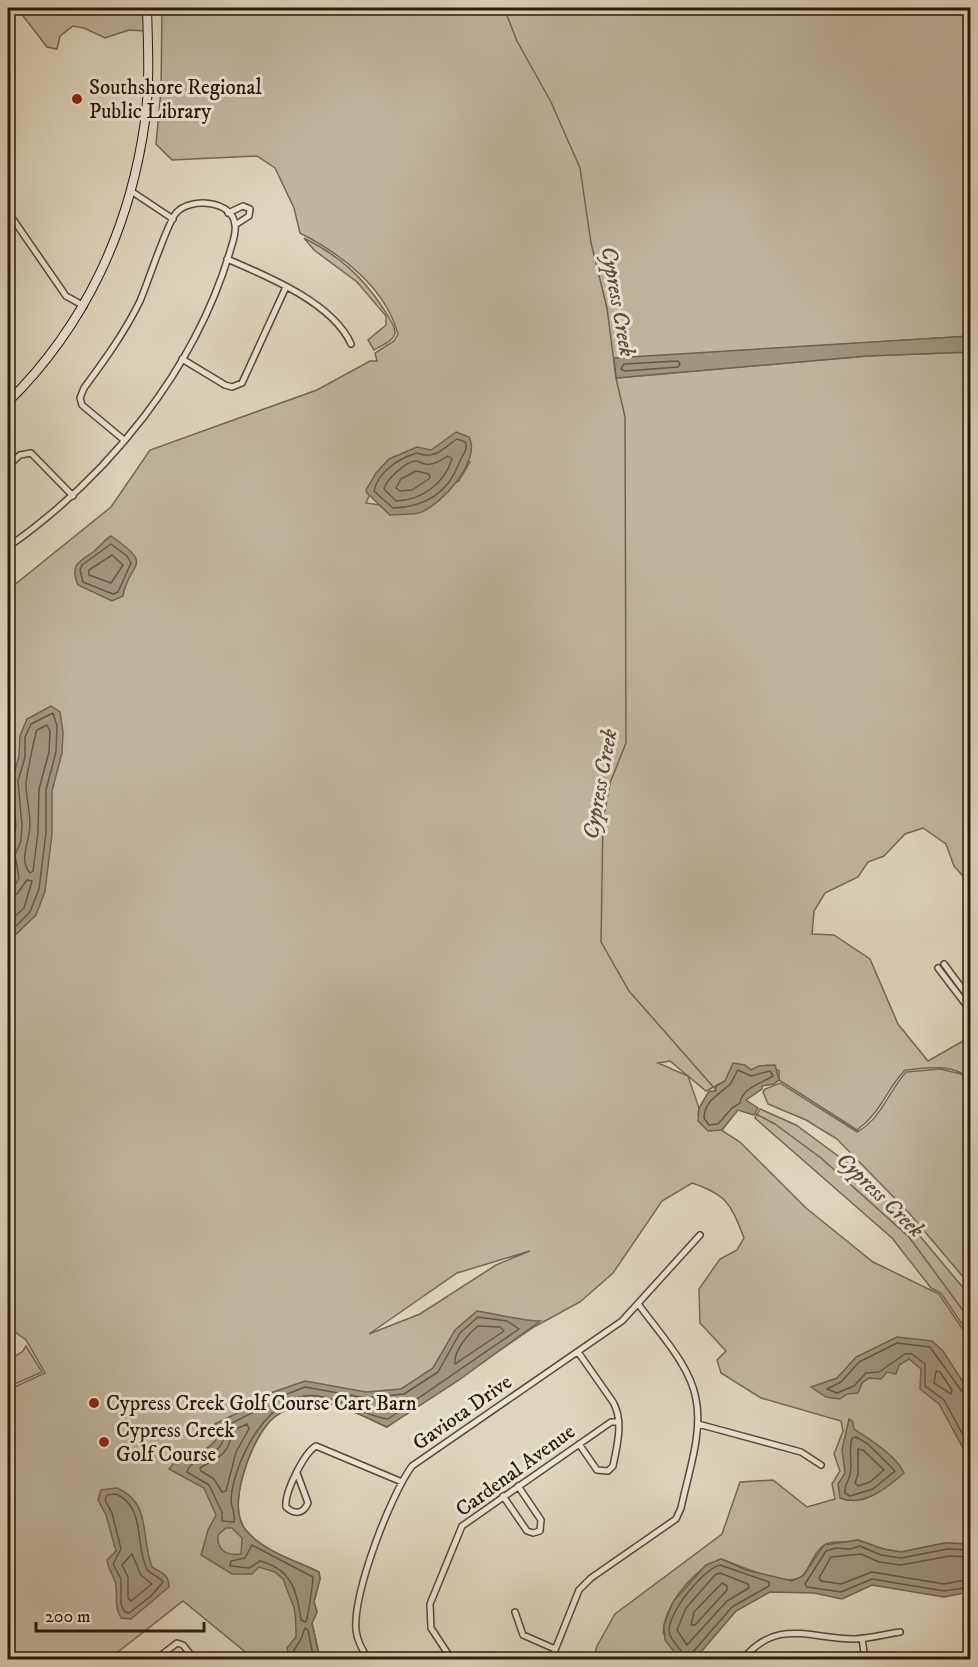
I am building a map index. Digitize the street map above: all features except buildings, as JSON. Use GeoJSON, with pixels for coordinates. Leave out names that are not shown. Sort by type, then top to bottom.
{"type":"FeatureCollection","features":[{"type":"Feature","properties":{"kind":"street"},"geometry":{"type":"LineString","coordinates":[[8,402],[45,361],[84,306],[124,218],[145,119],[147,8]]}},
{"type":"Feature","properties":{"kind":"street"},"geometry":{"type":"LineString","coordinates":[[131,191],[173,219]]}},
{"type":"Feature","properties":{"kind":"street"},"geometry":{"type":"LineString","coordinates":[[124,440],[82,405],[80,398],[138,304],[175,213],[190,204],[208,203],[222,207],[236,225]]}},
{"type":"Feature","properties":{"kind":"street"},"geometry":{"type":"LineString","coordinates":[[8,547],[73,496],[124,440],[182,359],[215,290],[227,259],[236,225],[249,216],[250,209],[243,206],[228,213]]}},
{"type":"Feature","properties":{"kind":"street"},"geometry":{"type":"LineString","coordinates":[[8,212],[66,296],[84,306]]}},
{"type":"Feature","properties":{"kind":"street"},"geometry":{"type":"LineString","coordinates":[[227,259],[286,287],[336,320],[344,329],[351,344]]}},
{"type":"Feature","properties":{"kind":"street"},"geometry":{"type":"LineString","coordinates":[[182,359],[225,385],[232,387],[242,383],[286,287]]}},
{"type":"Feature","properties":{"kind":"street"},"geometry":{"type":"LineString","coordinates":[[8,302],[10,308],[8,316]]}},
{"type":"Feature","properties":{"kind":"street"},"geometry":{"type":"LineString","coordinates":[[8,466],[20,455],[31,453],[73,496]]}},
{"type":"Feature","properties":{"kind":"street"},"geometry":{"type":"LineString","coordinates":[[944,964],[970,999]]}},
{"type":"Feature","properties":{"kind":"street"},"geometry":{"type":"LineString","coordinates":[[938,968],[970,1010]]}},
{"type":"Feature","properties":{"kind":"street"},"geometry":{"type":"LineString","coordinates":[[946,978],[951,974]]}},
{"type":"Feature","properties":{"kind":"street","name":"Gaviota Drive"},"geometry":{"type":"LineString","coordinates":[[369,1659],[358,1640],[356,1629],[365,1568],[402,1482],[412,1466],[622,1321],[639,1305],[700,1235]]}},
{"type":"Feature","properties":{"kind":"street"},"geometry":{"type":"LineString","coordinates":[[551,1659],[579,1590],[591,1578],[676,1519],[681,1508],[698,1425],[696,1399],[690,1380],[639,1305]]}},
{"type":"Feature","properties":{"kind":"street"},"geometry":{"type":"LineString","coordinates":[[578,1352],[618,1411],[619,1422],[613,1466],[608,1471],[597,1470],[579,1444]]}},
{"type":"Feature","properties":{"kind":"street","name":"Cardenal Avenue"},"geometry":{"type":"LineString","coordinates":[[452,1659],[431,1628],[430,1604],[462,1526],[611,1422],[619,1422]]}},
{"type":"Feature","properties":{"kind":"street"},"geometry":{"type":"LineString","coordinates":[[698,1425],[801,1452],[821,1465]]}},
{"type":"Feature","properties":{"kind":"street"},"geometry":{"type":"LineString","coordinates":[[297,1473],[308,1503],[299,1513],[292,1512],[286,1507],[285,1499],[297,1473],[309,1450],[316,1446],[402,1482]]}},
{"type":"Feature","properties":{"kind":"street"},"geometry":{"type":"LineString","coordinates":[[503,1496],[527,1531],[533,1533],[540,1531],[541,1520],[518,1486]]}},
{"type":"Feature","properties":{"kind":"street"},"geometry":{"type":"LineString","coordinates":[[515,1612],[523,1635],[555,1649]]}},
{"type":"Feature","properties":{"kind":"street"},"geometry":{"type":"LineString","coordinates":[[742,1659],[759,1643],[780,1634],[799,1631],[862,1638],[900,1632]]}},
{"type":"Feature","properties":{"kind":"street"},"geometry":{"type":"LineString","coordinates":[[862,1638],[865,1659]]}},
{"type":"Feature","properties":{"kind":"street"},"geometry":{"type":"LineString","coordinates":[[155,1659],[177,1643],[183,1645],[195,1659]]}},
{"type":"Feature","properties":{"kind":"shaded area"},"geometry":{"type":"Polygon","coordinates":[[[17,8],[144,8],[144,31],[129,30],[105,38],[84,28],[73,26],[60,36],[57,49],[47,47],[17,8]]]}},
{"type":"Feature","properties":{"kind":"shaded area"},"geometry":{"type":"Polygon","coordinates":[[[162,8],[970,8],[970,336],[614,359],[617,378],[867,356],[970,352],[970,884],[954,866],[946,844],[923,828],[905,834],[884,856],[868,862],[858,877],[825,893],[814,911],[812,934],[834,935],[870,959],[898,1024],[928,1061],[970,1037],[970,1079],[948,1069],[905,1070],[878,1109],[857,1130],[779,1080],[779,1071],[768,1065],[751,1070],[731,1069],[725,1081],[706,1091],[688,1076],[699,1108],[698,1115],[740,1142],[806,1208],[873,1262],[939,1294],[970,1340],[970,1544],[945,1543],[901,1552],[883,1549],[858,1540],[834,1542],[826,1544],[819,1550],[804,1574],[788,1580],[765,1575],[721,1559],[691,1579],[669,1610],[663,1633],[680,1659],[593,1659],[597,1646],[615,1614],[722,1534],[740,1482],[773,1480],[807,1507],[835,1499],[832,1484],[840,1471],[834,1454],[843,1431],[841,1421],[761,1398],[721,1373],[717,1360],[726,1351],[700,1323],[699,1289],[720,1259],[737,1250],[744,1238],[727,1203],[713,1192],[692,1183],[662,1201],[613,1273],[580,1302],[534,1327],[387,1427],[341,1407],[322,1402],[301,1404],[287,1409],[275,1416],[266,1426],[253,1447],[243,1476],[238,1506],[240,1519],[245,1529],[260,1543],[319,1572],[320,1579],[314,1602],[317,1612],[312,1623],[320,1659],[254,1659],[183,1601],[109,1659],[15,1659],[8,1640],[8,1390],[45,1373],[26,1340],[8,1327],[8,590],[111,507],[150,450],[317,390],[370,361],[377,361],[375,353],[394,341],[398,334],[383,301],[360,274],[331,251],[300,233],[294,208],[275,168],[257,156],[172,160],[156,144],[161,91],[162,8]],[[429,452],[370,494],[366,503],[380,505],[390,515],[459,481],[470,462],[429,452]],[[670,1061],[658,1063],[688,1076],[670,1061]],[[530,1251],[457,1273],[369,1334],[420,1314],[496,1265],[530,1251]]]}},
{"type":"Feature","properties":{"kind":"shaded area"},"geometry":{"type":"Polygon","coordinates":[[[304,238],[338,259],[367,286],[394,326],[394,336],[389,341],[374,350],[368,340],[386,325],[386,316],[357,282],[314,250],[304,238]]]}},
{"type":"Feature","properties":{"kind":"shaded area"},"geometry":{"type":"Polygon","coordinates":[[[940,1069],[961,1074],[970,1082],[970,1285],[909,1213],[837,1139],[806,1120],[768,1104],[763,1092],[780,1083],[857,1132],[873,1120],[906,1072],[940,1069]]]}},
{"type":"Feature","properties":{"kind":"shaded area"},"geometry":{"type":"Polygon","coordinates":[[[760,1109],[796,1125],[853,1167],[914,1229],[970,1296],[970,1336],[941,1293],[931,1288],[892,1238],[755,1118],[760,1109]]]}},
{"type":"Feature","properties":{"kind":"shaded area"},"geometry":{"type":"Polygon","coordinates":[[[26,1346],[42,1372],[8,1387],[8,1361],[23,1351],[26,1346]]]}},
{"type":"Feature","properties":{"kind":"water"},"geometry":{"type":"Polygon","coordinates":[[[970,336],[970,352],[867,356],[616,378],[614,358],[970,336]]]}},
{"type":"Feature","properties":{"kind":"water"},"geometry":{"type":"Polygon","coordinates":[[[456,432],[469,437],[470,458],[448,492],[428,509],[416,514],[390,515],[367,493],[366,490],[376,473],[389,459],[417,447],[431,450],[456,432]]]}},
{"type":"Feature","properties":{"kind":"water"},"geometry":{"type":"Polygon","coordinates":[[[111,536],[125,546],[136,559],[123,596],[112,601],[78,585],[75,573],[77,565],[111,536]]]}},
{"type":"Feature","properties":{"kind":"water"},"geometry":{"type":"Polygon","coordinates":[[[51,706],[60,712],[63,732],[62,753],[52,791],[52,834],[45,891],[36,915],[8,942],[8,885],[13,878],[10,856],[16,826],[12,781],[19,756],[20,736],[27,719],[51,706]]]}},
{"type":"Feature","properties":{"kind":"water"},"geometry":{"type":"Polygon","coordinates":[[[733,1063],[745,1065],[751,1070],[759,1066],[775,1065],[779,1080],[774,1084],[762,1086],[762,1089],[746,1100],[758,1108],[754,1115],[738,1110],[722,1130],[708,1131],[698,1121],[699,1108],[709,1091],[715,1091],[716,1086],[725,1081],[733,1063]]]}},
{"type":"Feature","properties":{"kind":"water"},"geometry":{"type":"Polygon","coordinates":[[[477,1311],[540,1321],[459,1380],[387,1427],[331,1404],[307,1403],[294,1406],[275,1416],[253,1447],[243,1476],[238,1506],[240,1519],[245,1529],[269,1549],[319,1572],[320,1579],[314,1602],[317,1612],[312,1623],[320,1659],[289,1659],[287,1648],[296,1637],[296,1622],[294,1608],[284,1580],[275,1572],[259,1567],[252,1574],[232,1574],[201,1555],[208,1530],[216,1515],[204,1488],[169,1469],[173,1464],[198,1455],[210,1446],[218,1437],[215,1424],[256,1404],[262,1396],[305,1381],[366,1392],[401,1389],[433,1368],[455,1330],[477,1311]],[[226,1528],[218,1535],[219,1545],[227,1553],[241,1554],[242,1538],[232,1528],[226,1528]]]}},
{"type":"Feature","properties":{"kind":"water"},"geometry":{"type":"Polygon","coordinates":[[[897,1337],[932,1341],[943,1351],[970,1393],[970,1456],[939,1404],[920,1389],[921,1369],[909,1359],[899,1365],[896,1374],[887,1372],[881,1379],[869,1378],[862,1383],[858,1393],[847,1394],[840,1399],[826,1397],[811,1387],[837,1378],[856,1357],[897,1337]]]}},
{"type":"Feature","properties":{"kind":"water"},"geometry":{"type":"Polygon","coordinates":[[[849,1419],[853,1422],[854,1429],[889,1454],[904,1473],[875,1494],[857,1500],[840,1498],[838,1484],[845,1473],[842,1450],[849,1419]]]}},
{"type":"Feature","properties":{"kind":"water"},"geometry":{"type":"Polygon","coordinates":[[[117,1488],[136,1502],[143,1522],[152,1567],[165,1575],[169,1583],[169,1587],[131,1619],[121,1618],[118,1612],[116,1584],[107,1560],[116,1551],[106,1515],[98,1500],[101,1490],[117,1488]]]}},
{"type":"Feature","properties":{"kind":"water"},"geometry":{"type":"Polygon","coordinates":[[[858,1540],[883,1549],[901,1552],[945,1543],[970,1544],[970,1592],[944,1597],[872,1585],[842,1599],[814,1593],[770,1592],[736,1611],[695,1659],[680,1659],[665,1640],[664,1625],[673,1602],[706,1565],[721,1559],[746,1570],[792,1581],[803,1576],[824,1545],[858,1540]]]}},
{"type":"Feature","properties":{"kind":"waterway","name":"Cypress Creek"},"geometry":{"type":"LineString","coordinates":[[504,8],[517,41],[551,102],[580,168],[591,243],[607,308],[616,378],[625,417],[626,743],[610,783],[603,821],[601,942],[629,991],[716,1090]]}},
{"type":"Feature","properties":{"kind":"waterway","name":"Cypress Creek"},"geometry":{"type":"LineString","coordinates":[[756,1114],[775,1124],[821,1158],[909,1237],[970,1320]]}},
{"type":"Feature","properties":{"kind":"place","name":"Southshore Regional Public Library"},"geometry":{"type":"Point","coordinates":[77,99]}},
{"type":"Feature","properties":{"kind":"place","name":"Cypress Creek Golf Course Cart Barn"},"geometry":{"type":"Point","coordinates":[94,1403]}},
{"type":"Feature","properties":{"kind":"place","name":"Cypress Creek Golf Course"},"geometry":{"type":"Point","coordinates":[104,1442]}}]}
